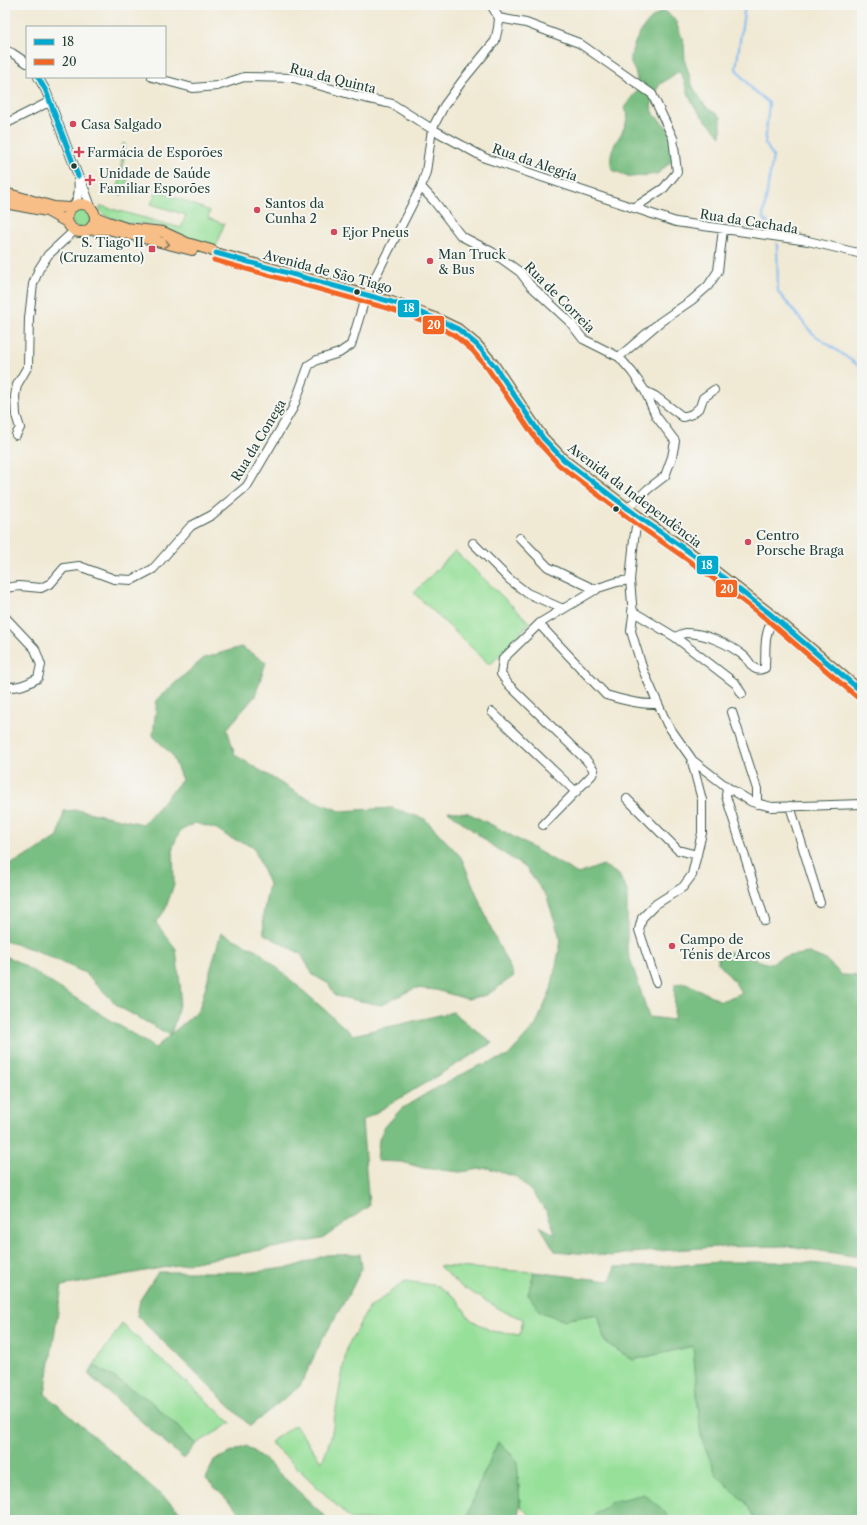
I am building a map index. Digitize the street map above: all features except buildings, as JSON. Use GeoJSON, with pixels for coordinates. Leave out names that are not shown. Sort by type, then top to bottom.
{"type":"FeatureCollection","features":[{"type":"Feature","properties":{"kind":"main road","name":"Avenida de São Tiago"},"geometry":{"type":"LineString","coordinates":[[5,193],[54,207],[72,207],[83,204],[108,222],[126,228],[163,232],[187,243],[211,250],[216,253],[392,302],[435,318],[458,329],[477,345],[494,365],[543,438]]}},
{"type":"Feature","properties":{"kind":"main road"},"geometry":{"type":"LineString","coordinates":[[5,203],[47,211],[67,222]]}},
{"type":"Feature","properties":{"kind":"main road"},"geometry":{"type":"LineString","coordinates":[[72,207],[67,215],[67,222],[68,226],[74,231]]}},
{"type":"Feature","properties":{"kind":"main road"},"geometry":{"type":"LineString","coordinates":[[88,230],[94,224],[93,212]]}},
{"type":"Feature","properties":{"kind":"main road","name":"Avenida de São Tiago"},"geometry":{"type":"LineString","coordinates":[[74,231],[82,233],[88,230],[108,229],[210,254],[216,253]]}},
{"type":"Feature","properties":{"kind":"main road","name":"Avenida da Independência"},"geometry":{"type":"LineString","coordinates":[[543,438],[564,460],[774,616],[862,692]]}},
{"type":"Feature","properties":{"kind":"street"},"geometry":{"type":"LineString","coordinates":[[432,129],[449,100],[494,41],[499,18],[491,5]]}},
{"type":"Feature","properties":{"kind":"street"},"geometry":{"type":"LineString","coordinates":[[499,18],[526,23],[579,43],[652,94],[674,138],[677,172],[664,188],[634,208]]}},
{"type":"Feature","properties":{"kind":"street"},"geometry":{"type":"LineString","coordinates":[[5,50],[12,52],[26,62]]}},
{"type":"Feature","properties":{"kind":"street","name":"Rua da Quinta"},"geometry":{"type":"LineString","coordinates":[[156,78],[193,88],[217,86],[244,77],[294,78],[356,96],[392,104],[432,129]]}},
{"type":"Feature","properties":{"kind":"street"},"geometry":{"type":"LineString","coordinates":[[38,78],[50,102],[78,176],[79,190],[77,201],[72,207]]}},
{"type":"Feature","properties":{"kind":"street"},"geometry":{"type":"LineString","coordinates":[[5,124],[50,102]]}},
{"type":"Feature","properties":{"kind":"street","name":"Rua da Conega"},"geometry":{"type":"LineString","coordinates":[[5,588],[19,586],[41,588],[51,583],[64,568],[79,566],[114,578],[132,580],[153,569],[191,526],[212,515],[247,486],[293,408],[309,365],[317,360],[339,353],[351,345],[366,295],[421,188],[426,172],[432,129]]}},
{"type":"Feature","properties":{"kind":"street","name":"Rua da Alegría"},"geometry":{"type":"LineString","coordinates":[[432,129],[485,158],[634,208]]}},
{"type":"Feature","properties":{"kind":"street"},"geometry":{"type":"LineString","coordinates":[[78,176],[83,182],[93,212]]}},
{"type":"Feature","properties":{"kind":"street","name":"Rua de Correia"},"geometry":{"type":"LineString","coordinates":[[421,188],[461,236],[492,252],[520,272],[530,285],[570,322],[583,339],[619,357],[632,372],[645,391],[656,416],[675,441],[672,457],[665,476],[648,489],[628,508]]}},
{"type":"Feature","properties":{"kind":"street","name":"Rua da Cachada"},"geometry":{"type":"LineString","coordinates":[[634,208],[676,222],[808,241],[862,254]]}},
{"type":"Feature","properties":{"kind":"street"},"geometry":{"type":"LineString","coordinates":[[619,357],[660,322],[692,300],[708,286],[718,271],[723,229]]}},
{"type":"Feature","properties":{"kind":"street"},"geometry":{"type":"LineString","coordinates":[[16,435],[20,428],[16,415],[15,396],[17,385],[28,366],[29,318],[33,284],[39,269],[48,255],[74,231]]}},
{"type":"Feature","properties":{"kind":"street"},"geometry":{"type":"LineString","coordinates":[[645,391],[655,396],[683,417],[692,414],[700,407],[704,398],[714,390]]}},
{"type":"Feature","properties":{"kind":"street"},"geometry":{"type":"LineString","coordinates":[[639,517],[634,539],[630,580],[632,611],[631,631],[643,670],[667,724],[692,760],[727,786],[757,804],[772,807],[862,804]]}},
{"type":"Feature","properties":{"kind":"street"},"geometry":{"type":"LineString","coordinates":[[520,538],[548,567],[596,590]]}},
{"type":"Feature","properties":{"kind":"street"},"geometry":{"type":"LineString","coordinates":[[473,543],[509,579],[527,593],[563,609]]}},
{"type":"Feature","properties":{"kind":"street"},"geometry":{"type":"LineString","coordinates":[[543,826],[592,775],[594,770],[587,761],[508,684],[501,674],[503,659],[539,624],[563,609],[596,590],[617,582],[630,580]]}},
{"type":"Feature","properties":{"kind":"street"},"geometry":{"type":"LineString","coordinates":[[632,611],[675,637],[736,684],[742,694]]}},
{"type":"Feature","properties":{"kind":"street"},"geometry":{"type":"LineString","coordinates":[[675,637],[685,633],[698,634],[712,639],[730,647],[744,656],[753,668],[759,670],[765,668],[764,646],[768,627],[774,616]]}},
{"type":"Feature","properties":{"kind":"street"},"geometry":{"type":"LineString","coordinates":[[5,617],[35,649],[41,665],[38,678],[26,684],[11,687],[5,686]]}},
{"type":"Feature","properties":{"kind":"street"},"geometry":{"type":"LineString","coordinates":[[539,624],[606,695],[651,705],[658,704]]}},
{"type":"Feature","properties":{"kind":"street"},"geometry":{"type":"LineString","coordinates":[[492,712],[576,792]]}},
{"type":"Feature","properties":{"kind":"street"},"geometry":{"type":"LineString","coordinates":[[732,712],[758,789],[757,804]]}},
{"type":"Feature","properties":{"kind":"street"},"geometry":{"type":"LineString","coordinates":[[656,982],[639,930],[642,918],[656,904],[683,887],[692,875],[702,833],[702,800],[692,760]]}},
{"type":"Feature","properties":{"kind":"street"},"geometry":{"type":"LineString","coordinates":[[727,786],[726,796],[765,921]]}},
{"type":"Feature","properties":{"kind":"street"},"geometry":{"type":"LineString","coordinates":[[627,799],[678,850],[697,855]]}},
{"type":"Feature","properties":{"kind":"street"},"geometry":{"type":"LineString","coordinates":[[790,806],[820,902]]}},
{"type":"Feature","properties":{"kind":"green space"},"geometry":{"type":"Polygon","coordinates":[[[665,11],[675,20],[684,43],[685,62],[693,87],[705,106],[721,117],[721,136],[705,120],[695,107],[679,71],[659,85],[651,106],[654,114],[675,136],[679,155],[657,174],[631,177],[612,170],[611,156],[614,146],[625,126],[628,114],[624,108],[638,90],[636,74],[631,63],[631,56],[636,40],[646,24],[659,13],[665,11]]]}},
{"type":"Feature","properties":{"kind":"green space"},"geometry":{"type":"Polygon","coordinates":[[[123,143],[125,144],[122,177],[128,180],[122,195],[115,193],[120,181],[123,143]]]}},
{"type":"Feature","properties":{"kind":"green space"},"geometry":{"type":"Polygon","coordinates":[[[157,190],[210,211],[208,218],[224,224],[216,247],[191,240],[161,227],[130,224],[105,216],[101,212],[101,206],[181,228],[186,215],[151,204],[157,190]]]}},
{"type":"Feature","properties":{"kind":"green space"},"geometry":{"type":"Polygon","coordinates":[[[81,208],[88,211],[91,218],[88,225],[81,228],[74,225],[71,218],[74,211],[81,208]]]}},
{"type":"Feature","properties":{"kind":"green space"},"geometry":{"type":"Polygon","coordinates":[[[455,551],[530,623],[490,665],[414,593],[455,551]]]}},
{"type":"Feature","properties":{"kind":"green space"},"geometry":{"type":"Polygon","coordinates":[[[241,647],[266,662],[255,696],[227,729],[235,755],[302,796],[340,811],[392,808],[425,819],[461,857],[495,938],[514,976],[487,995],[467,999],[436,990],[415,988],[381,1005],[335,996],[329,984],[313,975],[301,954],[264,934],[263,915],[269,884],[253,846],[230,838],[217,829],[195,823],[180,831],[173,846],[174,884],[165,910],[156,923],[176,949],[181,994],[171,1034],[199,1010],[221,933],[257,950],[353,1035],[453,1012],[492,1043],[362,1121],[369,1206],[322,1239],[62,1286],[45,1394],[190,1520],[5,1520],[5,956],[18,962],[155,1048],[170,1035],[119,1007],[85,973],[35,950],[5,941],[5,867],[29,855],[58,837],[64,811],[78,810],[143,824],[182,780],[172,755],[153,736],[157,699],[204,658],[241,647]]]}},
{"type":"Feature","properties":{"kind":"green space"},"geometry":{"type":"Polygon","coordinates":[[[448,811],[468,813],[498,828],[578,874],[603,865],[619,875],[627,891],[627,949],[649,1017],[674,1020],[675,984],[686,983],[721,1001],[742,993],[718,963],[718,954],[729,952],[770,964],[782,957],[809,953],[826,960],[842,975],[862,976],[862,1256],[853,1256],[789,1246],[716,1247],[630,1253],[612,1256],[555,1251],[540,1226],[556,1235],[547,1212],[531,1191],[516,1177],[488,1168],[460,1172],[423,1168],[402,1162],[377,1161],[379,1139],[384,1128],[401,1109],[476,1067],[508,1056],[536,1025],[551,989],[561,941],[547,897],[525,867],[494,847],[448,811]]]}},
{"type":"Feature","properties":{"kind":"green space"},"geometry":{"type":"Polygon","coordinates":[[[360,1254],[362,1268],[321,1342],[300,1386],[250,1426],[137,1316],[140,1300],[158,1272],[253,1272],[293,1267],[326,1255],[360,1254]]]}},
{"type":"Feature","properties":{"kind":"green space"},"geometry":{"type":"Polygon","coordinates":[[[718,1262],[802,1262],[862,1269],[862,1520],[858,1514],[850,1520],[755,1520],[745,1501],[716,1474],[701,1438],[693,1346],[633,1360],[605,1342],[598,1314],[563,1320],[540,1312],[528,1294],[534,1272],[610,1281],[615,1267],[673,1266],[718,1262]]]}},
{"type":"Feature","properties":{"kind":"green space"},"geometry":{"type":"Polygon","coordinates":[[[439,1266],[534,1272],[528,1295],[563,1320],[598,1314],[605,1342],[633,1360],[693,1346],[701,1438],[739,1497],[745,1501],[755,1520],[670,1520],[663,1510],[611,1502],[588,1520],[534,1520],[520,1504],[517,1460],[498,1442],[475,1493],[467,1520],[352,1520],[270,1442],[295,1425],[322,1462],[331,1437],[347,1347],[368,1309],[405,1281],[439,1286],[457,1299],[470,1319],[491,1331],[520,1335],[523,1319],[505,1312],[459,1285],[439,1266]]]}},
{"type":"Feature","properties":{"kind":"green space"},"geometry":{"type":"Polygon","coordinates":[[[122,1324],[231,1423],[196,1444],[149,1400],[94,1365],[122,1324]]]}},
{"type":"Feature","properties":{"kind":"green space"},"geometry":{"type":"Polygon","coordinates":[[[94,1365],[149,1400],[196,1444],[184,1459],[89,1375],[94,1365]]]}},
{"type":"Feature","properties":{"kind":"green space"},"geometry":{"type":"Polygon","coordinates":[[[498,1442],[517,1460],[520,1504],[517,1520],[467,1520],[475,1493],[498,1442]]]}},
{"type":"Feature","properties":{"kind":"green space"},"geometry":{"type":"Polygon","coordinates":[[[246,1446],[264,1459],[329,1520],[248,1520],[206,1479],[214,1460],[246,1446]]]}},
{"type":"Feature","properties":{"kind":"green space"},"geometry":{"type":"Polygon","coordinates":[[[644,1494],[663,1510],[670,1520],[588,1520],[611,1502],[644,1494]]]}},
{"type":"Feature","properties":{"kind":"waterway"},"geometry":{"type":"LineString","coordinates":[[745,5],[736,69],[753,90],[769,103],[765,143],[773,156],[763,217],[775,233]]}},
{"type":"Feature","properties":{"kind":"waterway"},"geometry":{"type":"LineString","coordinates":[[777,244],[778,292],[812,333],[862,368]]}},
{"type":"Feature","properties":{"kind":"transit line","name":"18"},"geometry":{"type":"LineString","coordinates":[[39,78],[46,91],[78,176]]}},
{"type":"Feature","properties":{"kind":"transit line","name":"18"},"geometry":{"type":"LineString","coordinates":[[216,253],[392,302],[435,318],[458,329],[477,345],[494,365],[543,438],[564,460],[639,517],[706,564],[769,613],[862,692]]}},
{"type":"Feature","properties":{"kind":"transit line","name":"20"},"geometry":{"type":"LineString","coordinates":[[214,260],[390,309],[432,324],[454,335],[472,350],[488,369],[538,442],[559,465],[635,523],[702,570],[765,618],[857,697]]}},
{"type":"Feature","properties":{"kind":"place","name":"Casa Salgado"},"geometry":{"type":"Point","coordinates":[73,124]}},
{"type":"Feature","properties":{"kind":"place","name":"Farmácia de Esporões"},"geometry":{"type":"Point","coordinates":[79,152]}},
{"type":"Feature","properties":{"kind":"place","name":"Unidade de Saúde Familiar Esporões"},"geometry":{"type":"Point","coordinates":[90,180]}},
{"type":"Feature","properties":{"kind":"place","name":"Santos da Cunha 2"},"geometry":{"type":"Point","coordinates":[257,210]}},
{"type":"Feature","properties":{"kind":"place","name":"Ejor Pneus"},"geometry":{"type":"Point","coordinates":[334,232]}},
{"type":"Feature","properties":{"kind":"place","name":"S. Tiago II (Cruzamento)"},"geometry":{"type":"Point","coordinates":[152,249]}},
{"type":"Feature","properties":{"kind":"place","name":"Man Truck & Bus"},"geometry":{"type":"Point","coordinates":[430,261]}},
{"type":"Feature","properties":{"kind":"place","name":"Centro Porsche Braga"},"geometry":{"type":"Point","coordinates":[748,542]}},
{"type":"Feature","properties":{"kind":"place","name":"Campo de Ténis de Arcos"},"geometry":{"type":"Point","coordinates":[672,946]}}]}
